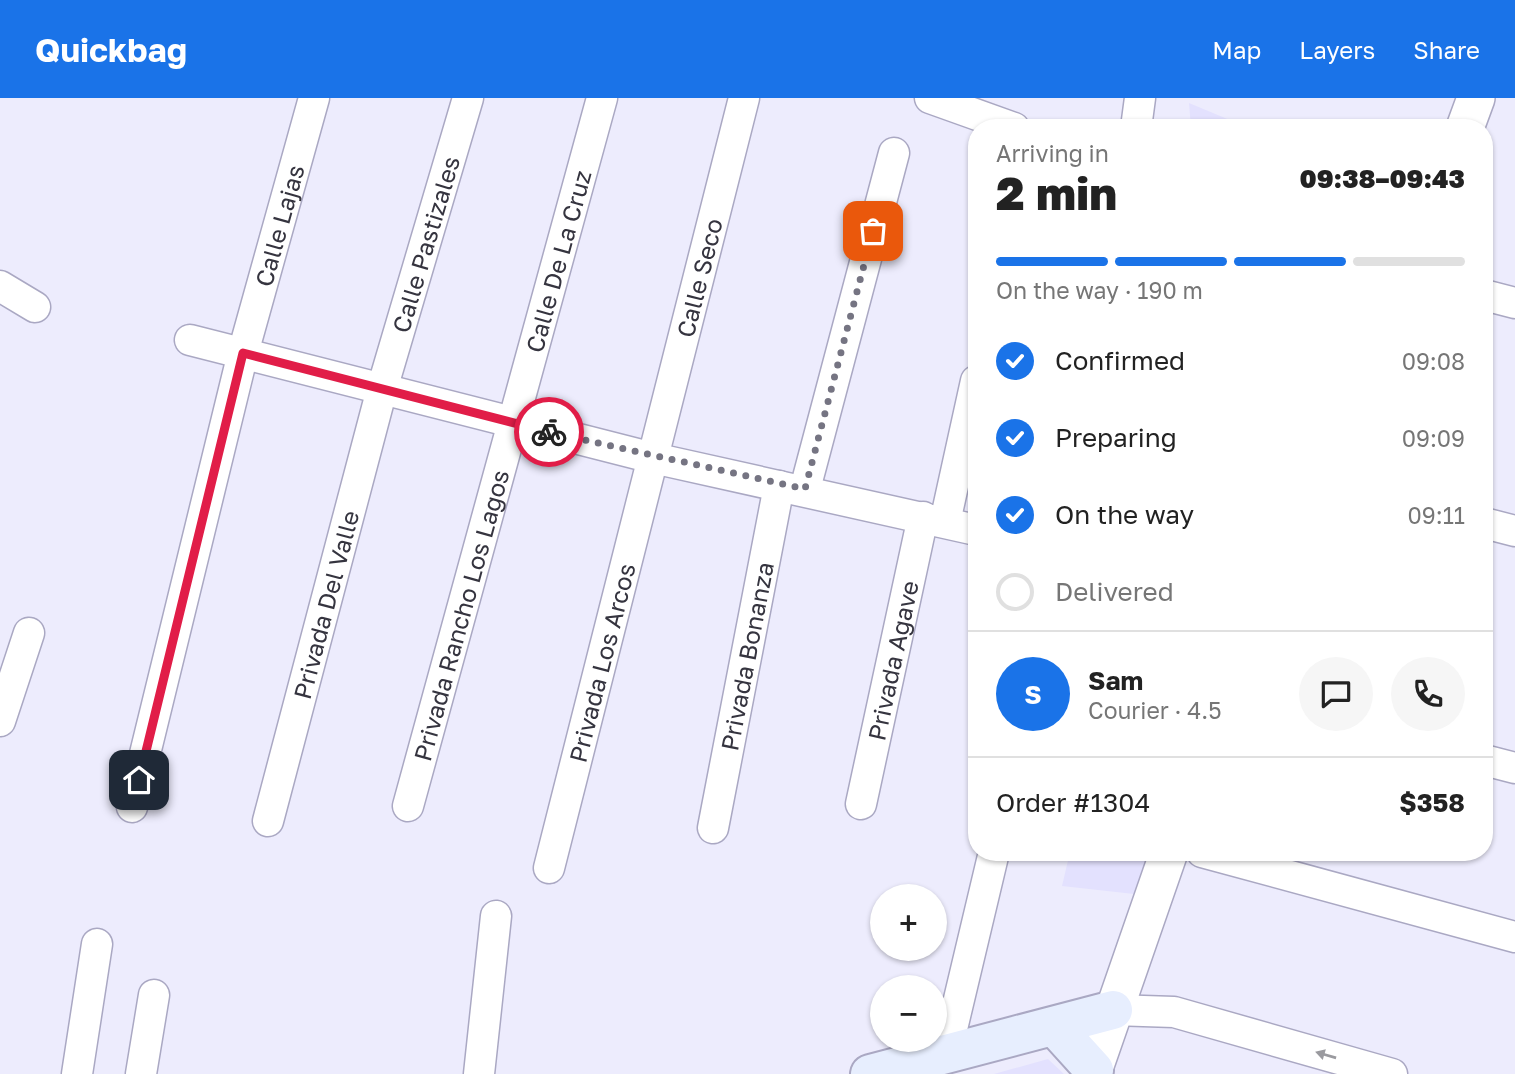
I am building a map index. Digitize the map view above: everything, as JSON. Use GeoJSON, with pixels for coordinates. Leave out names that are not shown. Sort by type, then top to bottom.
{"type":"FeatureCollection","features":[{"type":"Feature","properties":{"kind":"main road"},"geometry":{"type":"LineString","coordinates":[[870,1074],[1113,1010]]}},
{"type":"Feature","properties":{"kind":"main road"},"geometry":{"type":"LineString","coordinates":[[1055,1027],[1101,1073]]}},
{"type":"Feature","properties":{"kind":"street","name":"Calle Lajas"},"geometry":{"type":"LineString","coordinates":[[132,807],[243,353],[314,98]]}},
{"type":"Feature","properties":{"kind":"street","name":"Calle Pastizales"},"geometry":{"type":"LineString","coordinates":[[382,389],[468,98]]}},
{"type":"Feature","properties":{"kind":"street","name":"Calle De La Cruz"},"geometry":{"type":"LineString","coordinates":[[514,424],[602,98]]}},
{"type":"Feature","properties":{"kind":"street","name":"Calle Seco"},"geometry":{"type":"LineString","coordinates":[[653,458],[744,98]]}},
{"type":"Feature","properties":{"kind":"street"},"geometry":{"type":"LineString","coordinates":[[930,98],[989,119]]}},
{"type":"Feature","properties":{"kind":"street"},"geometry":{"type":"LineString","coordinates":[[1137,119],[1140,98]]}},
{"type":"Feature","properties":{"kind":"street","name":"Privada Bonanza"},"geometry":{"type":"LineString","coordinates":[[713,828],[792,488],[894,153]]}},
{"type":"Feature","properties":{"kind":"street"},"geometry":{"type":"LineString","coordinates":[[0,286],[35,307]]}},
{"type":"Feature","properties":{"kind":"street"},"geometry":{"type":"LineString","coordinates":[[1493,297],[1515,303]]}},
{"type":"Feature","properties":{"kind":"street"},"geometry":{"type":"LineString","coordinates":[[190,340],[653,458],[968,528]]}},
{"type":"Feature","properties":{"kind":"street","name":"Privada Del Valle"},"geometry":{"type":"LineString","coordinates":[[268,821],[382,389]]}},
{"type":"Feature","properties":{"kind":"street","name":"Privada Agave"},"geometry":{"type":"LineString","coordinates":[[861,804],[934,519],[968,407]]}},
{"type":"Feature","properties":{"kind":"street","name":"Privada Rancho Los Lagos"},"geometry":{"type":"LineString","coordinates":[[408,806],[514,424]]}},
{"type":"Feature","properties":{"kind":"street","name":"Privada Los Arcos"},"geometry":{"type":"LineString","coordinates":[[549,869],[653,458]]}},
{"type":"Feature","properties":{"kind":"street"},"geometry":{"type":"LineString","coordinates":[[1493,525],[1515,531]]}},
{"type":"Feature","properties":{"kind":"street"},"geometry":{"type":"LineString","coordinates":[[0,721],[29,633]]}},
{"type":"Feature","properties":{"kind":"street"},"geometry":{"type":"LineString","coordinates":[[1493,762],[1515,768]]}},
{"type":"Feature","properties":{"kind":"street"},"geometry":{"type":"LineString","coordinates":[[946,1054],[992,861]]}},
{"type":"Feature","properties":{"kind":"street"},"geometry":{"type":"LineString","coordinates":[[1101,1073],[1113,1010],[1167,861]]}},
{"type":"Feature","properties":{"kind":"street"},"geometry":{"type":"LineString","coordinates":[[1235,861],[1515,937]]}},
{"type":"Feature","properties":{"kind":"street"},"geometry":{"type":"LineString","coordinates":[[479,1074],[496,916]]}},
{"type":"Feature","properties":{"kind":"street"},"geometry":{"type":"LineString","coordinates":[[77,1074],[97,944]]}},
{"type":"Feature","properties":{"kind":"street"},"geometry":{"type":"LineString","coordinates":[[141,1074],[154,995]]}},
{"type":"Feature","properties":{"kind":"street"},"geometry":{"type":"LineString","coordinates":[[1113,1010],[1174,1012],[1392,1074]]}},
{"type":"Feature","properties":{"kind":"shaded area"},"geometry":{"type":"Polygon","coordinates":[[[1189,103],[1227,119],[1190,119],[1189,103]]]}},
{"type":"Feature","properties":{"kind":"shaded area"},"geometry":{"type":"Polygon","coordinates":[[[1068,861],[1154,861],[1143,895],[1062,886],[1068,861]]]}},
{"type":"Feature","properties":{"kind":"shaded area"},"geometry":{"type":"Polygon","coordinates":[[[1048,1059],[1064,1074],[994,1074],[1048,1059]]]}},
{"type":"Feature","properties":{"kind":"way so far"},"geometry":{"type":"LineString","coordinates":[[549,432],[653,458],[779,486],[805,489],[873,231]]}},
{"type":"Feature","properties":{"kind":"route"},"geometry":{"type":"LineString","coordinates":[[139,780],[243,353],[549,432]]}}]}
